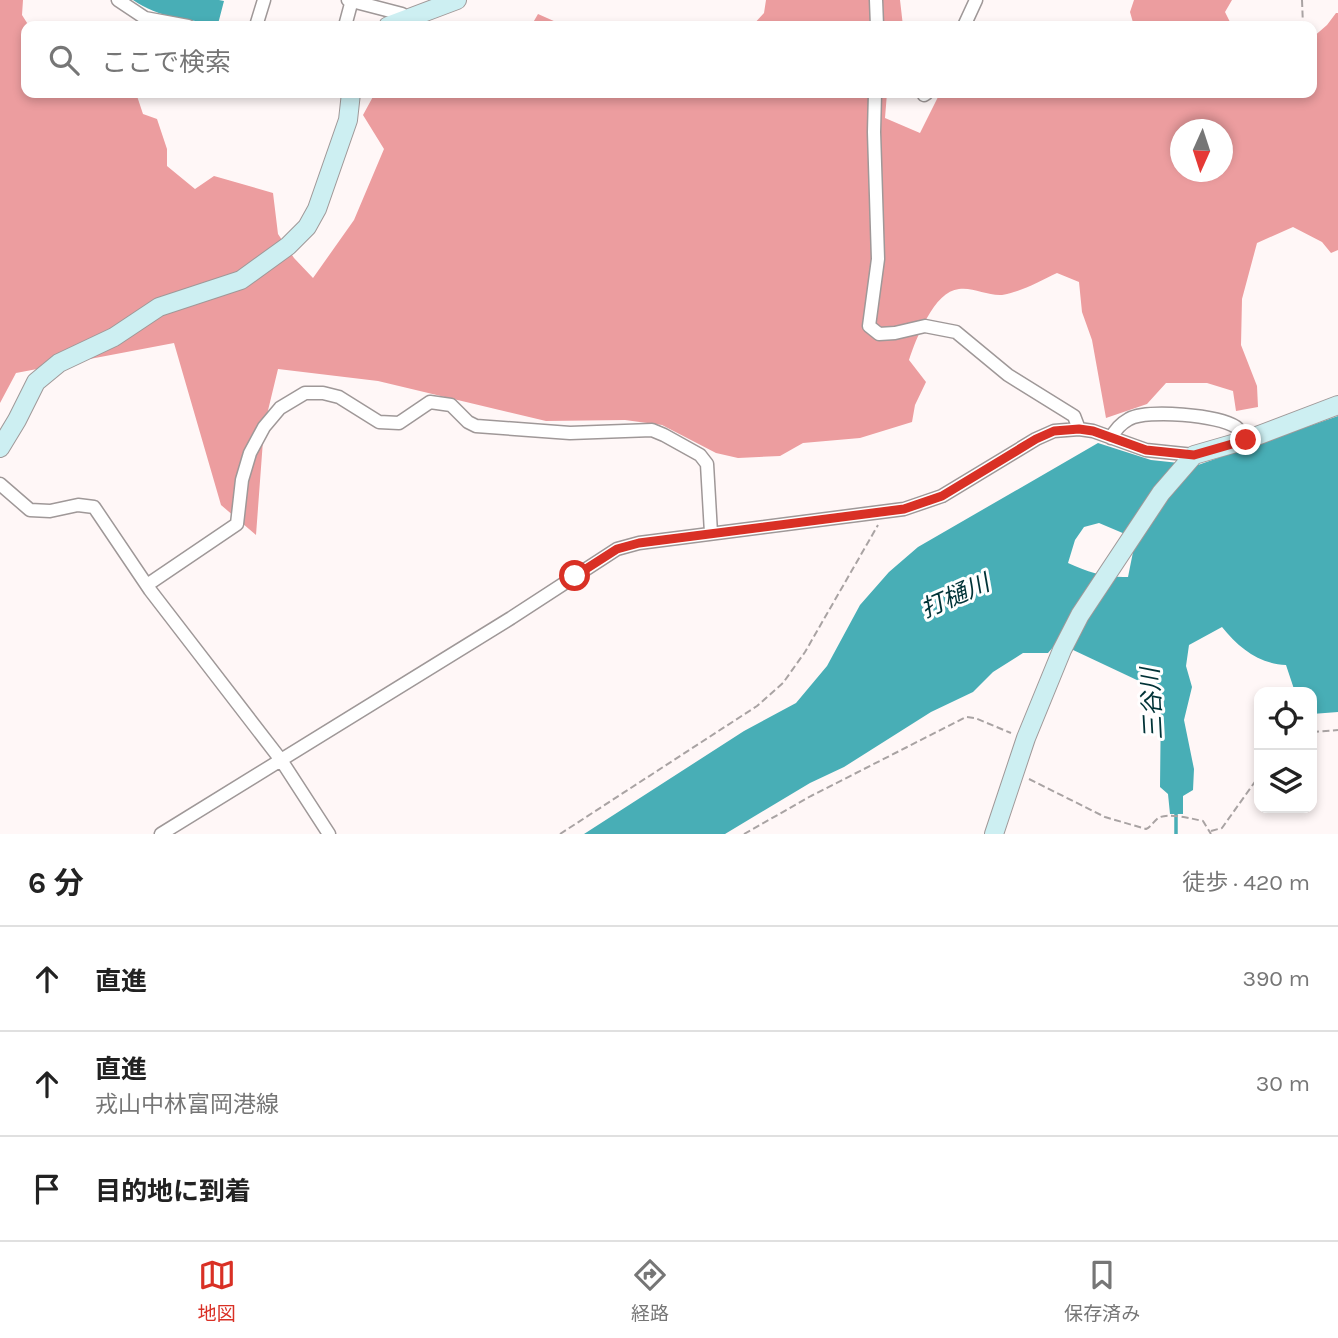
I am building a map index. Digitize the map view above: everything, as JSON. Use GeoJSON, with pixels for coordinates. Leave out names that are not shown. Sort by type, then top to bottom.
{"type":"FeatureCollection","features":[{"type":"Feature","properties":{"kind":"main road"},"geometry":{"type":"LineString","coordinates":[[402,21],[457,0]]}},
{"type":"Feature","properties":{"kind":"main road"},"geometry":{"type":"LineString","coordinates":[[0,448],[18,420],[36,382],[59,363],[114,337],[159,307],[241,280],[288,246],[307,227],[317,209],[348,120],[350,98]]}},
{"type":"Feature","properties":{"kind":"main road"},"geometry":{"type":"LineString","coordinates":[[994,834],[1026,738],[1062,650],[1080,615],[1161,493],[1192,457],[1246,440],[1338,405]]}},
{"type":"Feature","properties":{"kind":"street"},"geometry":{"type":"LineString","coordinates":[[118,0],[145,18],[157,21]]}},
{"type":"Feature","properties":{"kind":"street"},"geometry":{"type":"LineString","coordinates":[[258,21],[264,0]]}},
{"type":"Feature","properties":{"kind":"street"},"geometry":{"type":"LineString","coordinates":[[346,21],[351,0],[402,15],[407,19]]}},
{"type":"Feature","properties":{"kind":"street"},"geometry":{"type":"LineString","coordinates":[[876,0],[877,21]]}},
{"type":"Feature","properties":{"kind":"street"},"geometry":{"type":"LineString","coordinates":[[966,21],[976,0]]}},
{"type":"Feature","properties":{"kind":"street"},"geometry":{"type":"LineString","coordinates":[[875,98],[878,259],[869,327],[879,334],[925,326],[956,332],[1008,375],[1073,416],[1079,429]]}},
{"type":"Feature","properties":{"kind":"street"},"geometry":{"type":"LineString","coordinates":[[147,585],[237,524],[242,480],[250,453],[264,427],[279,408],[305,393],[323,393],[339,397],[379,422],[399,423],[430,402],[451,405],[476,426],[570,433],[652,430],[699,455],[707,464],[711,533]]}},
{"type":"Feature","properties":{"kind":"street"},"geometry":{"type":"LineString","coordinates":[[1111,439],[1115,429],[1130,417],[1191,414],[1236,427],[1246,440]]}},
{"type":"Feature","properties":{"kind":"street"},"geometry":{"type":"LineString","coordinates":[[161,834],[511,618],[617,549],[639,543],[904,509],[942,496],[1036,439],[1054,431],[1093,431],[1146,450],[1192,457]]}},
{"type":"Feature","properties":{"kind":"street"},"geometry":{"type":"LineString","coordinates":[[0,484],[30,510],[50,511],[78,505],[94,507],[147,585],[281,760],[329,834]]}},
{"type":"Feature","properties":{"kind":"path"},"geometry":{"type":"LineString","coordinates":[[1302,0],[1303,21]]}},
{"type":"Feature","properties":{"kind":"path"},"geometry":{"type":"LineString","coordinates":[[560,834],[757,706],[783,683],[804,652],[885,512]]}},
{"type":"Feature","properties":{"kind":"path"},"geometry":{"type":"LineString","coordinates":[[744,834],[811,796],[966,717],[1026,738]]}},
{"type":"Feature","properties":{"kind":"path"},"geometry":{"type":"LineString","coordinates":[[1317,732],[1338,730]]}},
{"type":"Feature","properties":{"kind":"path"},"geometry":{"type":"LineString","coordinates":[[1014,772],[1105,817],[1146,830],[1158,818],[1165,817],[1203,821],[1211,832],[1222,828],[1254,783]]}},
{"type":"Feature","properties":{"kind":"path"},"geometry":{"type":"LineString","coordinates":[[1150,827],[1152,834]]}},
{"type":"Feature","properties":{"kind":"shaded area"},"geometry":{"type":"Polygon","coordinates":[[[0,0],[23,0],[22,15],[26,21],[21,21],[21,98],[138,98],[143,114],[157,119],[167,149],[167,166],[195,189],[214,176],[273,193],[278,234],[294,258],[313,278],[354,220],[384,149],[363,115],[372,98],[887,98],[885,118],[920,133],[938,98],[1317,98],[1317,34],[1338,13],[1338,250],[1331,253],[1322,242],[1293,227],[1257,243],[1242,299],[1241,345],[1257,386],[1258,407],[1236,411],[1233,391],[1207,383],[1166,383],[1147,404],[1106,418],[1092,340],[1082,312],[1079,282],[1057,273],[1009,294],[997,295],[959,289],[942,298],[927,317],[909,360],[926,382],[915,405],[912,422],[860,438],[803,443],[780,456],[738,458],[716,453],[662,425],[625,420],[546,421],[378,381],[278,369],[264,427],[256,535],[221,505],[174,343],[16,373],[0,403],[0,0]]]}},
{"type":"Feature","properties":{"kind":"shaded area"},"geometry":{"type":"Polygon","coordinates":[[[766,0],[900,0],[902,21],[757,21],[764,13],[766,0]]]}},
{"type":"Feature","properties":{"kind":"shaded area"},"geometry":{"type":"Polygon","coordinates":[[[1134,0],[1232,0],[1225,12],[1230,21],[1133,21],[1130,12],[1134,0]]]}},
{"type":"Feature","properties":{"kind":"shaded area"},"geometry":{"type":"Polygon","coordinates":[[[538,14],[554,21],[534,21],[538,14]]]}},
{"type":"Feature","properties":{"kind":"water"},"geometry":{"type":"Polygon","coordinates":[[[133,0],[224,1],[219,21],[185,19],[143,6],[133,0]]]}},
{"type":"Feature","properties":{"kind":"water","name":"打樋川"},"geometry":{"type":"Polygon","coordinates":[[[1338,416],[1338,712],[1317,714],[1317,687],[1293,687],[1286,665],[1258,658],[1235,642],[1222,627],[1189,645],[1186,666],[1192,687],[1184,720],[1194,769],[1193,790],[1183,796],[1183,814],[1170,814],[1168,794],[1160,787],[1161,698],[1156,689],[1071,649],[1054,646],[1048,653],[1023,653],[993,672],[973,692],[931,712],[844,767],[810,783],[725,834],[584,834],[744,731],[796,703],[827,666],[860,605],[889,572],[918,547],[1098,443],[1151,460],[1198,465],[1338,416]],[[1099,523],[1084,527],[1075,540],[1068,563],[1097,574],[1128,577],[1134,547],[1125,534],[1099,523]]]}},
{"type":"Feature","properties":{"kind":"waterway","name":"三谷川"},"geometry":{"type":"LineString","coordinates":[[1176,812],[1176,834]]}},
{"type":"Feature","properties":{"kind":"route"},"geometry":{"type":"LineString","coordinates":[[575,576],[617,549],[639,543],[904,509],[942,496],[1036,439],[1054,431],[1093,431],[1146,450],[1194,455],[1246,440]]}}]}
